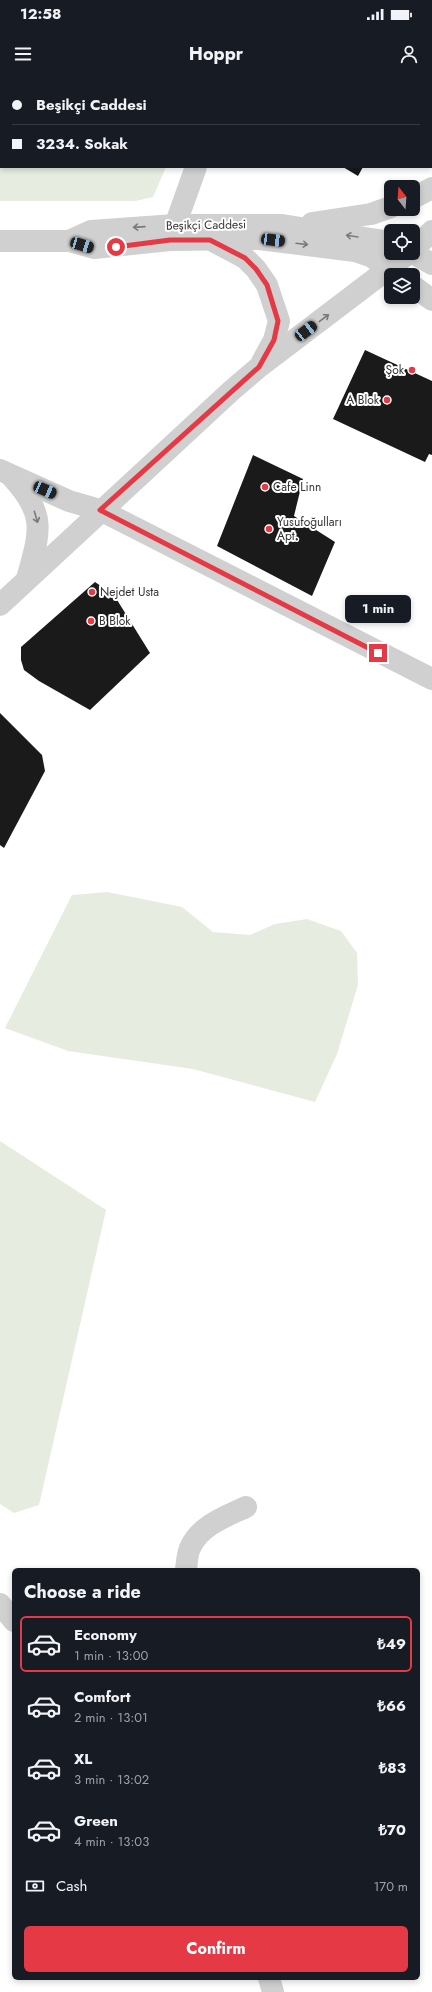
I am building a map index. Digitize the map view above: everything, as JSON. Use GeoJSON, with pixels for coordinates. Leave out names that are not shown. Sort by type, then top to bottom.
{"type":"FeatureCollection","features":[{"type":"Feature","properties":{"kind":"street"},"geometry":{"type":"LineString","coordinates":[[172,233],[196,168]]}},
{"type":"Feature","properties":{"kind":"street"},"geometry":{"type":"LineString","coordinates":[[420,194],[432,188]]}},
{"type":"Feature","properties":{"kind":"street"},"geometry":{"type":"LineString","coordinates":[[291,226],[370,214],[384,209]]}},
{"type":"Feature","properties":{"kind":"street","name":"Beşikçi Caddesi"},"geometry":{"type":"LineString","coordinates":[[0,241],[69,241],[94,248],[172,233],[291,226],[384,241]]}},
{"type":"Feature","properties":{"kind":"street"},"geometry":{"type":"LineString","coordinates":[[420,243],[432,231]]}},
{"type":"Feature","properties":{"kind":"street","name":"Beşikçi Caddesi"},"geometry":{"type":"LineString","coordinates":[[172,233],[210,240],[259,239],[355,251],[372,257],[387,268]]}},
{"type":"Feature","properties":{"kind":"street"},"geometry":{"type":"LineString","coordinates":[[210,240],[245,258],[256,269],[267,285],[278,321],[274,340],[259,367]]}},
{"type":"Feature","properties":{"kind":"street"},"geometry":{"type":"LineString","coordinates":[[420,257],[432,264]]}},
{"type":"Feature","properties":{"kind":"street"},"geometry":{"type":"LineString","coordinates":[[396,268],[403,260]]}},
{"type":"Feature","properties":{"kind":"street"},"geometry":{"type":"LineString","coordinates":[[0,605],[100,510],[259,367],[384,278]]}},
{"type":"Feature","properties":{"kind":"street"},"geometry":{"type":"LineString","coordinates":[[420,291],[432,300]]}},
{"type":"Feature","properties":{"kind":"street"},"geometry":{"type":"LineString","coordinates":[[4,472],[69,501],[100,510],[432,680]]}},
{"type":"Feature","properties":{"kind":"street"},"geometry":{"type":"LineString","coordinates":[[4,472],[27,494],[36,514],[39,527],[28,579]]}},
{"type":"Feature","properties":{"kind":"street"},"geometry":{"type":"LineString","coordinates":[[186,1568],[190,1546],[201,1532],[218,1520],[246,1507]]}},
{"type":"Feature","properties":{"kind":"street"},"geometry":{"type":"LineString","coordinates":[[0,1604],[12,1619]]}},
{"type":"Feature","properties":{"kind":"street"},"geometry":{"type":"LineString","coordinates":[[270,1980],[273,1992]]}},
{"type":"Feature","properties":{"kind":"shaded area"},"geometry":{"type":"Polygon","coordinates":[[[0,168],[166,168],[153,197],[135,201],[0,201],[0,168]]]}},
{"type":"Feature","properties":{"kind":"shaded area"},"geometry":{"type":"Polygon","coordinates":[[[107,892],[182,907],[213,932],[250,935],[275,924],[307,919],[341,931],[357,953],[358,985],[337,1054],[315,1102],[193,1069],[68,1051],[5,1028],[72,895],[107,892]]]}},
{"type":"Feature","properties":{"kind":"shaded area"},"geometry":{"type":"Polygon","coordinates":[[[0,1141],[106,1210],[39,1505],[14,1513],[0,1504],[0,1141]]]}},
{"type":"Feature","properties":{"kind":"building"},"geometry":{"type":"Polygon","coordinates":[[[345,168],[362,168],[358,176],[345,168]]]}},
{"type":"Feature","properties":{"kind":"building","name":"A Blok"},"geometry":{"type":"Polygon","coordinates":[[[365,350],[432,381],[432,455],[429,454],[425,462],[333,419],[365,350]]]}},
{"type":"Feature","properties":{"kind":"building","name":"Yusufoğulları Apt."},"geometry":{"type":"Polygon","coordinates":[[[253,455],[303,479],[294,516],[335,542],[312,596],[217,546],[253,455]]]}},
{"type":"Feature","properties":{"kind":"building","name":"B Blok"},"geometry":{"type":"Polygon","coordinates":[[[95,582],[114,595],[150,653],[90,710],[39,681],[24,670],[21,660],[21,647],[95,582]]]}},
{"type":"Feature","properties":{"kind":"building"},"geometry":{"type":"Polygon","coordinates":[[[0,713],[42,755],[45,771],[4,848],[0,845],[0,713]]]}},
{"type":"Feature","properties":{"kind":"place","name":"Şok"},"geometry":{"type":"Point","coordinates":[412,370]}},
{"type":"Feature","properties":{"kind":"place","name":"A Blok"},"geometry":{"type":"Point","coordinates":[387,400]}},
{"type":"Feature","properties":{"kind":"place","name":"Cafe Linn"},"geometry":{"type":"Point","coordinates":[265,487]}},
{"type":"Feature","properties":{"kind":"place","name":"Yusufoğulları Apt."},"geometry":{"type":"Point","coordinates":[269,529]}},
{"type":"Feature","properties":{"kind":"place","name":"Nejdet Usta"},"geometry":{"type":"Point","coordinates":[92,592]}},
{"type":"Feature","properties":{"kind":"place","name":"B Blok"},"geometry":{"type":"Point","coordinates":[91,621]}},
{"type":"Feature","properties":{"kind":"route"},"geometry":{"type":"LineString","coordinates":[[116,247],[170,240],[210,240],[245,258],[256,269],[267,285],[278,321],[274,340],[259,367],[100,510],[378,653]]}}]}
